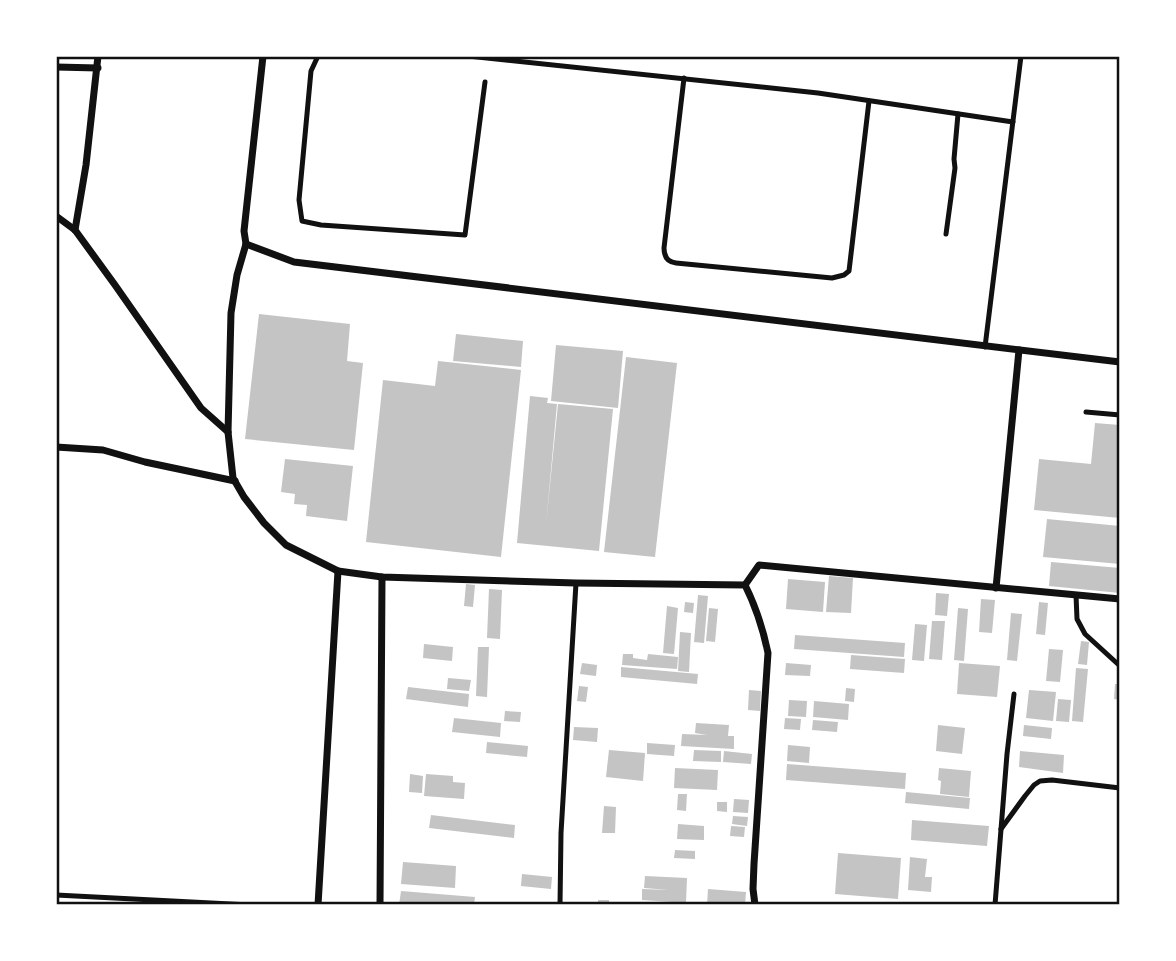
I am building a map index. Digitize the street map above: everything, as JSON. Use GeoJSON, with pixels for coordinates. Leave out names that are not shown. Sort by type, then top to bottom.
{"type":"FeatureCollection","features":[{"type":"Feature","properties":{"kind":"street"},"geometry":{"type":"LineString","coordinates":[[75,230],[86,165],[98,56]]}},
{"type":"Feature","properties":{"kind":"street"},"geometry":{"type":"LineString","coordinates":[[263,56],[244,231],[246,244],[237,275],[231,313],[228,432],[233,478],[264,523],[286,545],[338,571],[382,577],[745,585]]}},
{"type":"Feature","properties":{"kind":"street"},"geometry":{"type":"LineString","coordinates":[[56,67],[98,68]]}},
{"type":"Feature","properties":{"kind":"street"},"geometry":{"type":"LineString","coordinates":[[56,216],[75,230],[201,408],[228,432]]}},
{"type":"Feature","properties":{"kind":"street"},"geometry":{"type":"LineString","coordinates":[[246,244],[294,262],[1120,362]]}},
{"type":"Feature","properties":{"kind":"street"},"geometry":{"type":"LineString","coordinates":[[996,588],[1019,351]]}},
{"type":"Feature","properties":{"kind":"street"},"geometry":{"type":"LineString","coordinates":[[56,447],[103,450],[235,481]]}},
{"type":"Feature","properties":{"kind":"street"},"geometry":{"type":"LineString","coordinates":[[745,585],[758,565],[1120,599]]}},
{"type":"Feature","properties":{"kind":"street"},"geometry":{"type":"LineString","coordinates":[[318,905],[338,571]]}},
{"type":"Feature","properties":{"kind":"street"},"geometry":{"type":"LineString","coordinates":[[380,905],[382,577]]}},
{"type":"Feature","properties":{"kind":"street"},"geometry":{"type":"LineString","coordinates":[[745,585],[763,628],[768,653],[752,889],[755,905]]}},
{"type":"Feature","properties":{"kind":"lane"},"geometry":{"type":"LineString","coordinates":[[318,56],[311,71],[299,200],[302,220],[321,225],[465,235],[485,82]]}},
{"type":"Feature","properties":{"kind":"lane"},"geometry":{"type":"LineString","coordinates":[[468,56],[818,93],[1013,122]]}},
{"type":"Feature","properties":{"kind":"lane"},"geometry":{"type":"LineString","coordinates":[[985,346],[1021,56]]}},
{"type":"Feature","properties":{"kind":"lane"},"geometry":{"type":"LineString","coordinates":[[684,78],[664,248],[664,255],[676,264],[832,278],[849,271],[869,101]]}},
{"type":"Feature","properties":{"kind":"lane"},"geometry":{"type":"LineString","coordinates":[[946,234],[955,169],[958,114]]}},
{"type":"Feature","properties":{"kind":"lane"},"geometry":{"type":"LineString","coordinates":[[1086,412],[1120,415]]}},
{"type":"Feature","properties":{"kind":"lane"},"geometry":{"type":"LineString","coordinates":[[560,905],[561,833],[576,583]]}},
{"type":"Feature","properties":{"kind":"lane"},"geometry":{"type":"LineString","coordinates":[[1076,595],[1077,619],[1085,634],[1120,666]]}},
{"type":"Feature","properties":{"kind":"lane"},"geometry":{"type":"LineString","coordinates":[[995,905],[1014,694]]}},
{"type":"Feature","properties":{"kind":"lane"},"geometry":{"type":"LineString","coordinates":[[1001,829],[1025,796],[1040,781],[1120,788]]}},
{"type":"Feature","properties":{"kind":"lane"},"geometry":{"type":"LineString","coordinates":[[59,905],[57,895],[250,905]]}},
{"type":"Feature","properties":{"kind":"building"},"geometry":{"type":"Polygon","coordinates":[[[259,314],[350,324],[347,361],[363,363],[354,450],[245,439],[259,314]]]}},
{"type":"Feature","properties":{"kind":"building"},"geometry":{"type":"Polygon","coordinates":[[[456,334],[523,341],[521,367],[453,361],[456,334]]]}},
{"type":"Feature","properties":{"kind":"building"},"geometry":{"type":"Polygon","coordinates":[[[556,345],[623,351],[618,408],[551,401],[556,345]]]}},
{"type":"Feature","properties":{"kind":"building"},"geometry":{"type":"Polygon","coordinates":[[[626,357],[677,363],[655,557],[604,552],[626,357]]]}},
{"type":"Feature","properties":{"kind":"building"},"geometry":{"type":"Polygon","coordinates":[[[438,361],[521,370],[501,557],[366,542],[383,380],[435,386],[438,361]]]}},
{"type":"Feature","properties":{"kind":"building"},"geometry":{"type":"Polygon","coordinates":[[[530,396],[548,398],[547,403],[557,404],[546,525],[558,404],[613,409],[599,551],[517,543],[530,396]]]}},
{"type":"Feature","properties":{"kind":"building"},"geometry":{"type":"Polygon","coordinates":[[[1095,423],[1120,425],[1120,518],[1034,510],[1039,459],[1091,464],[1095,423]]]}},
{"type":"Feature","properties":{"kind":"building"},"geometry":{"type":"Polygon","coordinates":[[[285,459],[353,466],[347,521],[306,516],[307,505],[294,504],[295,494],[281,492],[285,459]]]}},
{"type":"Feature","properties":{"kind":"building"},"geometry":{"type":"Polygon","coordinates":[[[1047,519],[1120,526],[1120,564],[1043,557],[1047,519]]]}},
{"type":"Feature","properties":{"kind":"building"},"geometry":{"type":"Polygon","coordinates":[[[1051,562],[1120,568],[1120,593],[1049,586],[1051,562]]]}},
{"type":"Feature","properties":{"kind":"building"},"geometry":{"type":"Polygon","coordinates":[[[829,576],[853,578],[851,613],[826,612],[829,576]]]}},
{"type":"Feature","properties":{"kind":"building"},"geometry":{"type":"Polygon","coordinates":[[[788,579],[825,582],[823,612],[786,609],[788,579]]]}},
{"type":"Feature","properties":{"kind":"building"},"geometry":{"type":"Polygon","coordinates":[[[466,584],[475,585],[473,607],[464,606],[466,584]]]}},
{"type":"Feature","properties":{"kind":"building"},"geometry":{"type":"Polygon","coordinates":[[[489,589],[502,590],[500,639],[487,638],[489,589]]]}},
{"type":"Feature","properties":{"kind":"building"},"geometry":{"type":"Polygon","coordinates":[[[936,593],[949,594],[947,616],[935,615],[936,593]]]}},
{"type":"Feature","properties":{"kind":"building"},"geometry":{"type":"Polygon","coordinates":[[[698,595],[708,596],[704,643],[694,642],[698,595]]]}},
{"type":"Feature","properties":{"kind":"building"},"geometry":{"type":"Polygon","coordinates":[[[981,599],[995,600],[992,633],[979,632],[981,599]]]}},
{"type":"Feature","properties":{"kind":"building"},"geometry":{"type":"Polygon","coordinates":[[[685,602],[694,603],[693,613],[684,612],[685,602]]]}},
{"type":"Feature","properties":{"kind":"building"},"geometry":{"type":"Polygon","coordinates":[[[1039,602],[1048,603],[1045,635],[1036,634],[1039,602]]]}},
{"type":"Feature","properties":{"kind":"building"},"geometry":{"type":"Polygon","coordinates":[[[667,606],[678,608],[674,654],[663,653],[667,606]]]}},
{"type":"Feature","properties":{"kind":"building"},"geometry":{"type":"Polygon","coordinates":[[[709,608],[718,609],[715,642],[706,641],[709,608]]]}},
{"type":"Feature","properties":{"kind":"building"},"geometry":{"type":"Polygon","coordinates":[[[958,608],[968,609],[964,661],[954,660],[958,608]]]}},
{"type":"Feature","properties":{"kind":"building"},"geometry":{"type":"Polygon","coordinates":[[[1011,613],[1022,614],[1017,661],[1007,660],[1011,613]]]}},
{"type":"Feature","properties":{"kind":"building"},"geometry":{"type":"Polygon","coordinates":[[[932,621],[945,621],[942,660],[929,659],[932,621]]]}},
{"type":"Feature","properties":{"kind":"building"},"geometry":{"type":"Polygon","coordinates":[[[915,624],[927,625],[924,661],[912,660],[915,624]]]}},
{"type":"Feature","properties":{"kind":"building"},"geometry":{"type":"Polygon","coordinates":[[[680,632],[691,633],[689,672],[678,671],[680,632]]]}},
{"type":"Feature","properties":{"kind":"building"},"geometry":{"type":"Polygon","coordinates":[[[795,635],[905,643],[904,657],[794,649],[795,635]]]}},
{"type":"Feature","properties":{"kind":"building"},"geometry":{"type":"Polygon","coordinates":[[[1081,641],[1089,642],[1087,665],[1078,664],[1081,641]]]}},
{"type":"Feature","properties":{"kind":"building"},"geometry":{"type":"Polygon","coordinates":[[[424,644],[453,647],[452,661],[423,658],[424,644]]]}},
{"type":"Feature","properties":{"kind":"building"},"geometry":{"type":"Polygon","coordinates":[[[478,647],[489,647],[487,697],[476,696],[478,647]]]}},
{"type":"Feature","properties":{"kind":"building"},"geometry":{"type":"Polygon","coordinates":[[[1049,649],[1063,650],[1060,682],[1046,681],[1049,649]]]}},
{"type":"Feature","properties":{"kind":"building"},"geometry":{"type":"Polygon","coordinates":[[[623,654],[633,654],[633,658],[647,660],[648,654],[678,657],[677,669],[622,665],[623,654]]]}},
{"type":"Feature","properties":{"kind":"building"},"geometry":{"type":"Polygon","coordinates":[[[851,655],[905,659],[904,673],[850,669],[851,655]]]}},
{"type":"Feature","properties":{"kind":"building"},"geometry":{"type":"Polygon","coordinates":[[[582,663],[597,665],[596,676],[580,674],[582,663]]]}},
{"type":"Feature","properties":{"kind":"building"},"geometry":{"type":"Polygon","coordinates":[[[786,663],[811,665],[810,676],[785,675],[786,663]]]}},
{"type":"Feature","properties":{"kind":"building"},"geometry":{"type":"Polygon","coordinates":[[[959,663],[1000,666],[997,697],[957,694],[959,663]]]}},
{"type":"Feature","properties":{"kind":"building"},"geometry":{"type":"Polygon","coordinates":[[[621,667],[698,674],[697,684],[621,677],[621,667]]]}},
{"type":"Feature","properties":{"kind":"building"},"geometry":{"type":"Polygon","coordinates":[[[1076,668],[1088,669],[1083,722],[1072,721],[1076,668]]]}},
{"type":"Feature","properties":{"kind":"building"},"geometry":{"type":"Polygon","coordinates":[[[448,678],[471,680],[469,691],[447,689],[448,678]]]}},
{"type":"Feature","properties":{"kind":"building"},"geometry":{"type":"Polygon","coordinates":[[[1115,684],[1120,684],[1120,700],[1114,699],[1115,684]]]}},
{"type":"Feature","properties":{"kind":"building"},"geometry":{"type":"Polygon","coordinates":[[[579,686],[588,687],[586,702],[577,701],[579,686]]]}},
{"type":"Feature","properties":{"kind":"building"},"geometry":{"type":"Polygon","coordinates":[[[408,687],[469,694],[468,707],[406,699],[408,687]]]}},
{"type":"Feature","properties":{"kind":"building"},"geometry":{"type":"Polygon","coordinates":[[[846,688],[855,689],[854,702],[845,701],[846,688]]]}},
{"type":"Feature","properties":{"kind":"building"},"geometry":{"type":"Polygon","coordinates":[[[749,690],[761,691],[760,711],[748,710],[749,690]]]}},
{"type":"Feature","properties":{"kind":"building"},"geometry":{"type":"Polygon","coordinates":[[[1029,690],[1056,692],[1053,721],[1026,718],[1029,690]]]}},
{"type":"Feature","properties":{"kind":"building"},"geometry":{"type":"Polygon","coordinates":[[[1058,699],[1071,700],[1069,722],[1056,721],[1058,699]]]}},
{"type":"Feature","properties":{"kind":"building"},"geometry":{"type":"Polygon","coordinates":[[[789,700],[807,701],[806,717],[788,716],[789,700]]]}},
{"type":"Feature","properties":{"kind":"building"},"geometry":{"type":"Polygon","coordinates":[[[814,701],[849,704],[848,720],[813,717],[814,701]]]}},
{"type":"Feature","properties":{"kind":"building"},"geometry":{"type":"Polygon","coordinates":[[[505,711],[521,712],[520,722],[504,721],[505,711]]]}},
{"type":"Feature","properties":{"kind":"building"},"geometry":{"type":"Polygon","coordinates":[[[454,718],[501,723],[500,737],[452,732],[454,718]]]}},
{"type":"Feature","properties":{"kind":"building"},"geometry":{"type":"Polygon","coordinates":[[[785,718],[801,719],[800,730],[784,729],[785,718]]]}},
{"type":"Feature","properties":{"kind":"building"},"geometry":{"type":"Polygon","coordinates":[[[813,720],[838,722],[837,732],[812,730],[813,720]]]}},
{"type":"Feature","properties":{"kind":"building"},"geometry":{"type":"Polygon","coordinates":[[[696,723],[729,725],[728,736],[734,736],[734,749],[681,746],[682,734],[707,735],[695,733],[696,723]]]}},
{"type":"Feature","properties":{"kind":"building"},"geometry":{"type":"Polygon","coordinates":[[[938,725],[965,728],[962,754],[936,751],[938,725]]]}},
{"type":"Feature","properties":{"kind":"building"},"geometry":{"type":"Polygon","coordinates":[[[1024,725],[1052,728],[1051,739],[1023,736],[1024,725]]]}},
{"type":"Feature","properties":{"kind":"building"},"geometry":{"type":"Polygon","coordinates":[[[574,727],[598,728],[597,742],[573,740],[574,727]]]}},
{"type":"Feature","properties":{"kind":"building"},"geometry":{"type":"Polygon","coordinates":[[[487,742],[528,746],[527,757],[486,753],[487,742]]]}},
{"type":"Feature","properties":{"kind":"building"},"geometry":{"type":"Polygon","coordinates":[[[647,743],[675,745],[674,756],[647,754],[647,743]]]}},
{"type":"Feature","properties":{"kind":"building"},"geometry":{"type":"Polygon","coordinates":[[[788,745],[810,747],[809,763],[787,761],[788,745]]]}},
{"type":"Feature","properties":{"kind":"building"},"geometry":{"type":"Polygon","coordinates":[[[609,750],[645,753],[643,781],[606,777],[609,750]]]}},
{"type":"Feature","properties":{"kind":"building"},"geometry":{"type":"Polygon","coordinates":[[[694,750],[721,751],[721,762],[693,761],[694,750]]]}},
{"type":"Feature","properties":{"kind":"building"},"geometry":{"type":"Polygon","coordinates":[[[724,751],[752,754],[751,764],[723,762],[724,751]]]}},
{"type":"Feature","properties":{"kind":"building"},"geometry":{"type":"Polygon","coordinates":[[[1020,751],[1064,755],[1063,773],[1019,767],[1020,751]]]}},
{"type":"Feature","properties":{"kind":"building"},"geometry":{"type":"Polygon","coordinates":[[[787,764],[906,773],[905,789],[786,780],[787,764]]]}},
{"type":"Feature","properties":{"kind":"building"},"geometry":{"type":"Polygon","coordinates":[[[675,768],[718,770],[717,790],[674,788],[675,768]]]}},
{"type":"Feature","properties":{"kind":"building"},"geometry":{"type":"Polygon","coordinates":[[[939,768],[971,771],[969,797],[940,794],[939,768]]]}},
{"type":"Feature","properties":{"kind":"building"},"geometry":{"type":"Polygon","coordinates":[[[410,774],[423,776],[422,793],[409,792],[410,774]]]}},
{"type":"Feature","properties":{"kind":"building"},"geometry":{"type":"Polygon","coordinates":[[[426,774],[453,776],[453,782],[465,783],[464,799],[424,796],[426,774]]]}},
{"type":"Feature","properties":{"kind":"building"},"geometry":{"type":"Polygon","coordinates":[[[906,792],[970,798],[969,809],[905,803],[906,792]]]}},
{"type":"Feature","properties":{"kind":"building"},"geometry":{"type":"Polygon","coordinates":[[[678,794],[687,794],[686,811],[677,810],[678,794]]]}},
{"type":"Feature","properties":{"kind":"building"},"geometry":{"type":"Polygon","coordinates":[[[734,799],[749,800],[748,813],[733,812],[734,799]]]}},
{"type":"Feature","properties":{"kind":"building"},"geometry":{"type":"Polygon","coordinates":[[[717,802],[727,802],[727,812],[717,811],[717,802]]]}},
{"type":"Feature","properties":{"kind":"building"},"geometry":{"type":"Polygon","coordinates":[[[604,806],[616,807],[615,833],[602,833],[604,806]]]}},
{"type":"Feature","properties":{"kind":"building"},"geometry":{"type":"Polygon","coordinates":[[[431,815],[515,825],[514,838],[429,828],[431,815]]]}},
{"type":"Feature","properties":{"kind":"building"},"geometry":{"type":"Polygon","coordinates":[[[733,816],[748,817],[747,826],[732,824],[733,816]]]}},
{"type":"Feature","properties":{"kind":"building"},"geometry":{"type":"Polygon","coordinates":[[[912,820],[989,826],[987,846],[911,840],[912,820]]]}},
{"type":"Feature","properties":{"kind":"building"},"geometry":{"type":"Polygon","coordinates":[[[678,824],[704,826],[704,840],[677,839],[678,824]]]}},
{"type":"Feature","properties":{"kind":"building"},"geometry":{"type":"Polygon","coordinates":[[[731,826],[745,827],[744,837],[730,836],[731,826]]]}},
{"type":"Feature","properties":{"kind":"building"},"geometry":{"type":"Polygon","coordinates":[[[675,850],[695,851],[695,859],[674,858],[675,850]]]}},
{"type":"Feature","properties":{"kind":"building"},"geometry":{"type":"Polygon","coordinates":[[[838,853],[901,858],[898,899],[835,894],[838,853]]]}},
{"type":"Feature","properties":{"kind":"building"},"geometry":{"type":"Polygon","coordinates":[[[910,857],[927,859],[925,877],[932,877],[931,892],[908,890],[910,857]]]}},
{"type":"Feature","properties":{"kind":"building"},"geometry":{"type":"Polygon","coordinates":[[[403,862],[456,866],[455,888],[401,884],[403,862]]]}},
{"type":"Feature","properties":{"kind":"building"},"geometry":{"type":"Polygon","coordinates":[[[522,874],[552,877],[551,889],[521,886],[522,874]]]}},
{"type":"Feature","properties":{"kind":"building"},"geometry":{"type":"Polygon","coordinates":[[[645,876],[687,878],[686,903],[642,900],[642,889],[669,890],[644,888],[645,876]]]}},
{"type":"Feature","properties":{"kind":"building"},"geometry":{"type":"Polygon","coordinates":[[[708,889],[746,892],[745,905],[707,905],[708,889]]]}},
{"type":"Feature","properties":{"kind":"building"},"geometry":{"type":"Polygon","coordinates":[[[401,891],[475,897],[474,905],[399,905],[401,891]]]}},
{"type":"Feature","properties":{"kind":"building"},"geometry":{"type":"Polygon","coordinates":[[[598,900],[609,900],[609,905],[598,905],[598,900]]]}}]}
